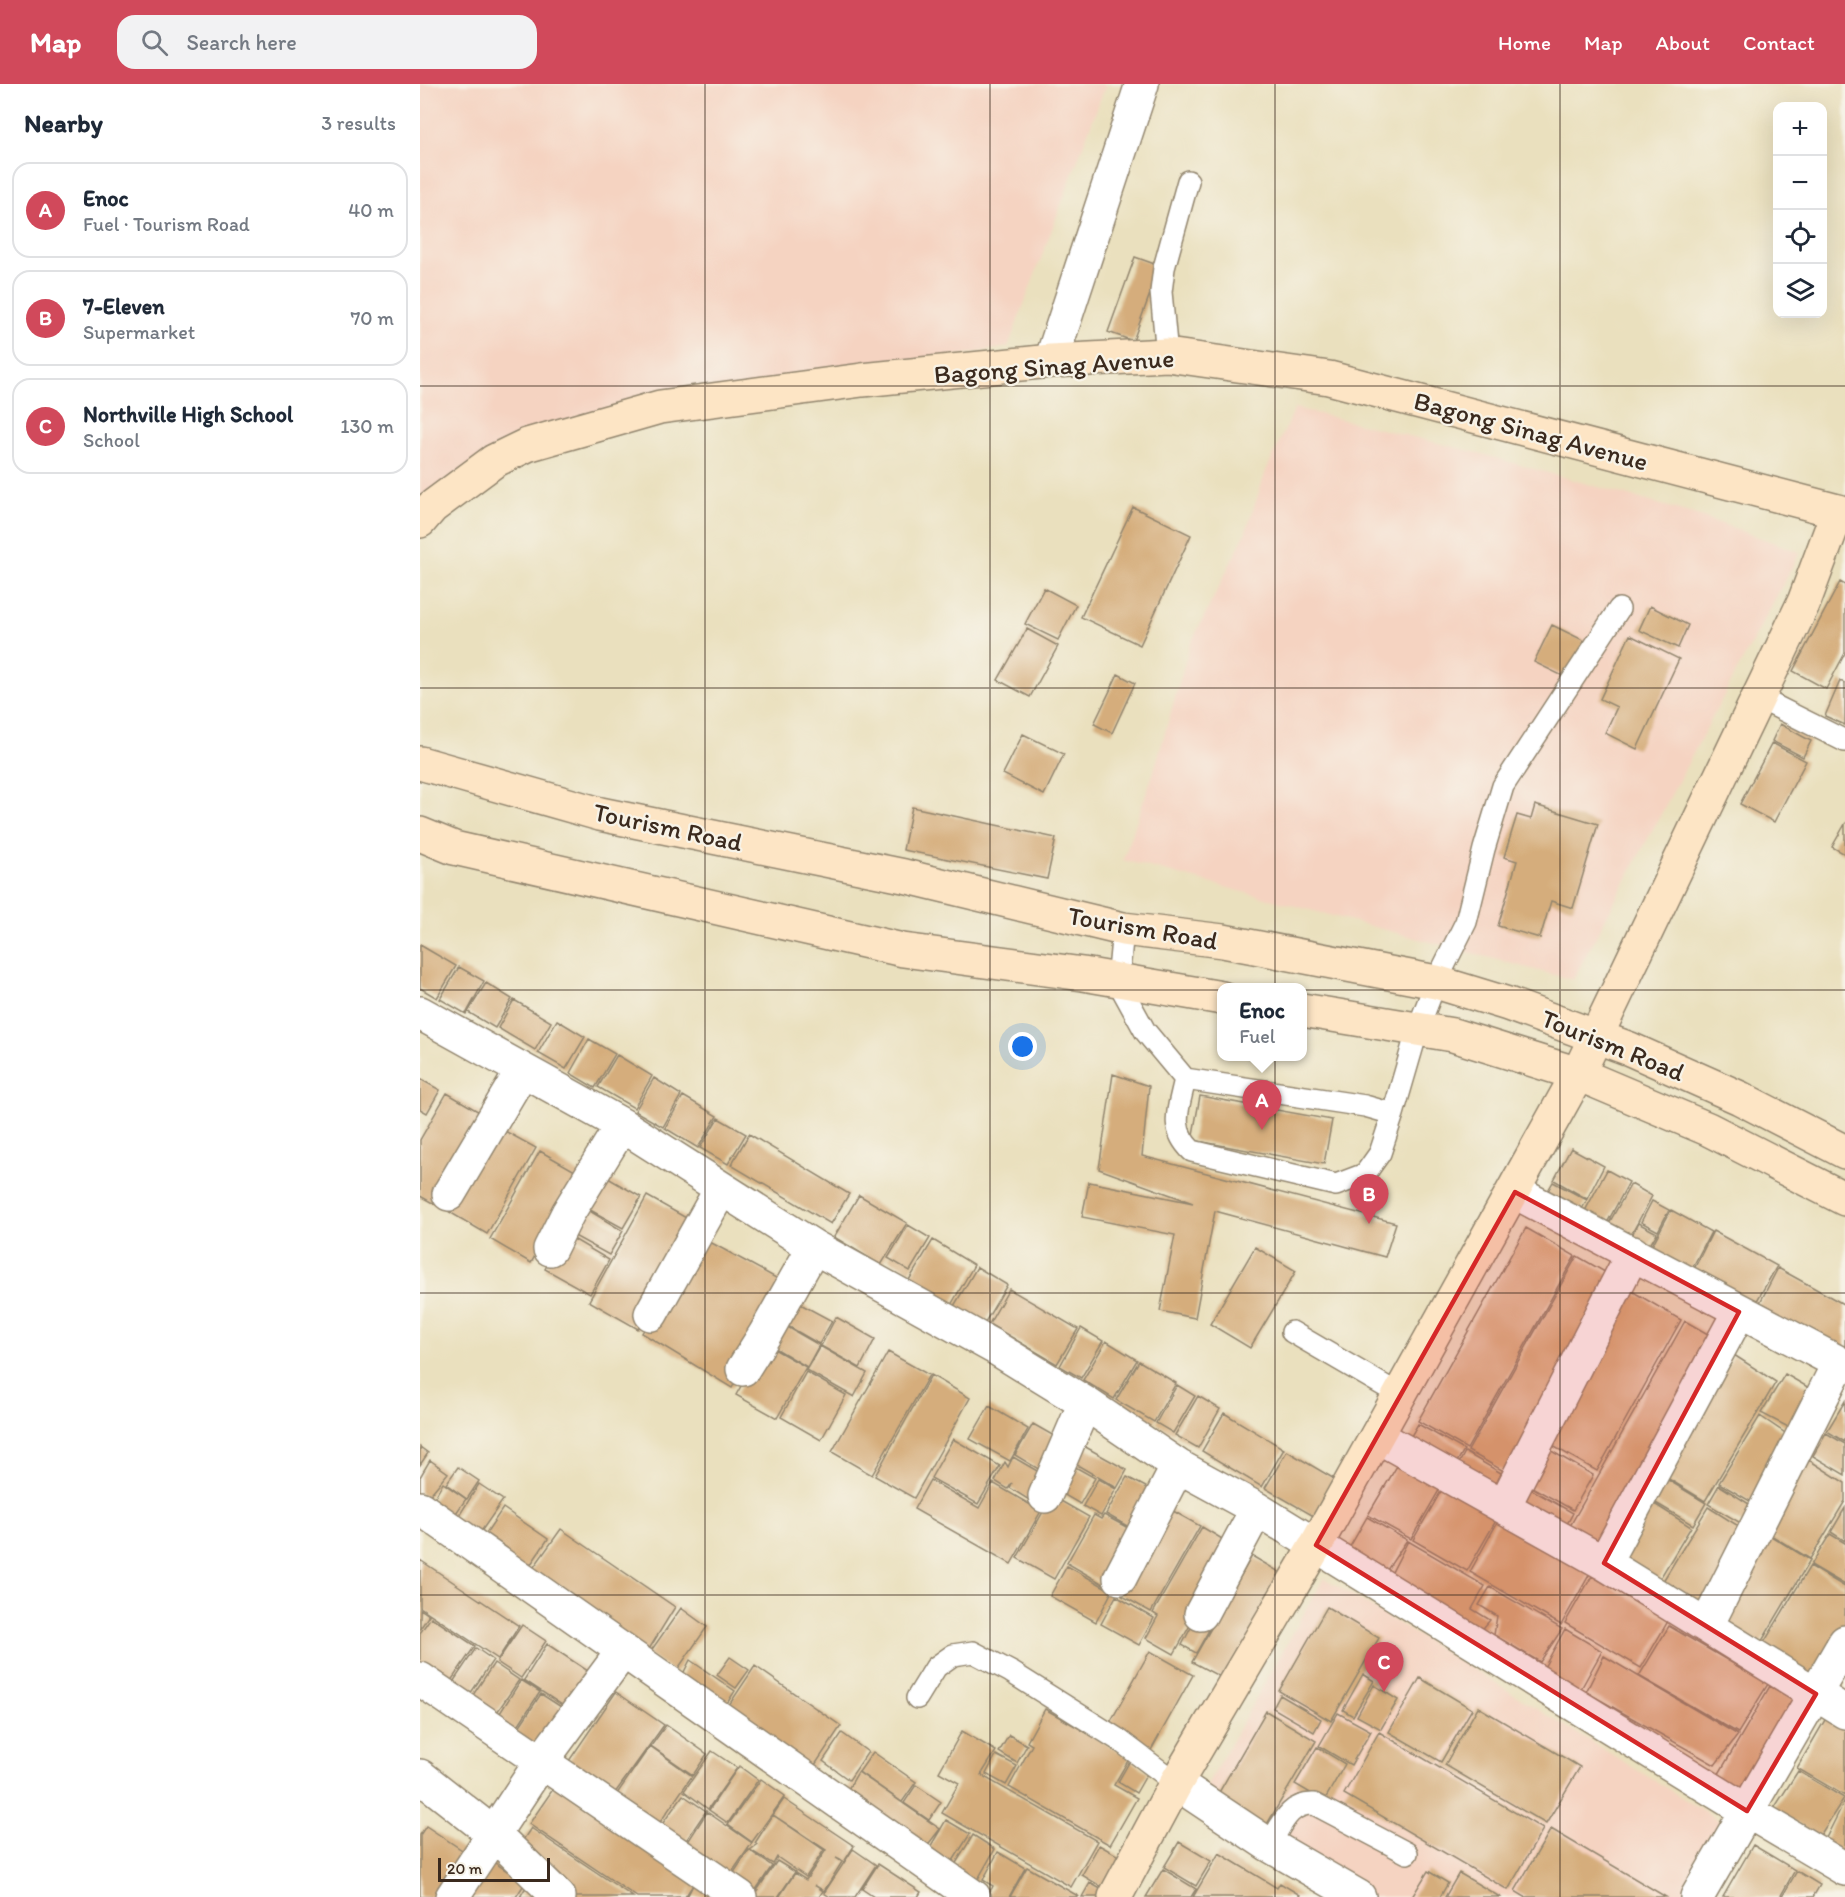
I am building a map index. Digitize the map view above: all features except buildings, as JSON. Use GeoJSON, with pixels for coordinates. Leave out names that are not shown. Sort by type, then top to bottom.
{"type":"FeatureCollection","features":[{"type":"Feature","properties":{"kind":"street"},"geometry":{"type":"LineString","coordinates":[[1051,361],[1142,84]]}},
{"type":"Feature","properties":{"kind":"street","name":"Bagong Sinag Avenue"},"geometry":{"type":"LineString","coordinates":[[420,521],[432,507],[494,461],[527,445],[660,407],[862,380],[1051,361],[1167,355],[1329,378],[1841,512]]}},
{"type":"Feature","properties":{"kind":"street"},"geometry":{"type":"LineString","coordinates":[[1115,1897],[1176,1783],[1316,1545],[1515,1192],[1597,1038],[1804,602],[1841,512]]}},
{"type":"Feature","properties":{"kind":"street","name":"Tourism Road"},"geometry":{"type":"LineString","coordinates":[[420,763],[600,814],[904,876],[1123,929],[1223,941],[1436,982],[1508,1004],[1597,1038],[1740,1098],[1845,1152]]}},
{"type":"Feature","properties":{"kind":"street"},"geometry":{"type":"LineString","coordinates":[[420,834],[454,848],[903,950],[1083,974],[1118,982],[1217,997]]}},
{"type":"Feature","properties":{"kind":"street","name":"Tourism Road"},"geometry":{"type":"LineString","coordinates":[[1307,1011],[1453,1035],[1578,1074],[1708,1129],[1845,1199]]}},
{"type":"Feature","properties":{"kind":"street"},"geometry":{"type":"LineString","coordinates":[[420,1013],[622,1125],[814,1247],[994,1347],[1085,1403],[1178,1466],[1257,1509],[1845,1869]]}},
{"type":"Feature","properties":{"kind":"street"},"geometry":{"type":"LineString","coordinates":[[449,1194],[522,1071]]}},
{"type":"Feature","properties":{"kind":"street"},"geometry":{"type":"LineString","coordinates":[[550,1249],[568,1213],[622,1125]]}},
{"type":"Feature","properties":{"kind":"street"},"geometry":{"type":"LineString","coordinates":[[651,1314],[721,1189]]}},
{"type":"Feature","properties":{"kind":"street"},"geometry":{"type":"LineString","coordinates":[[1515,1192],[1842,1365],[1707,1625]]}},
{"type":"Feature","properties":{"kind":"street"},"geometry":{"type":"LineString","coordinates":[[743,1369],[814,1247]]}},
{"type":"Feature","properties":{"kind":"street"},"geometry":{"type":"LineString","coordinates":[[1504,1506],[1632,1253]]}},
{"type":"Feature","properties":{"kind":"street"},"geometry":{"type":"LineString","coordinates":[[1604,1563],[1739,1312]]}},
{"type":"Feature","properties":{"kind":"street"},"geometry":{"type":"LineString","coordinates":[[1046,1496],[1085,1403]]}},
{"type":"Feature","properties":{"kind":"street"},"geometry":{"type":"LineString","coordinates":[[1377,1436],[1604,1563],[1845,1712]]}},
{"type":"Feature","properties":{"kind":"street"},"geometry":{"type":"LineString","coordinates":[[1120,1578],[1178,1466]]}},
{"type":"Feature","properties":{"kind":"street"},"geometry":{"type":"LineString","coordinates":[[420,1508],[974,1897]]}},
{"type":"Feature","properties":{"kind":"street"},"geometry":{"type":"LineString","coordinates":[[1201,1614],[1257,1509]]}},
{"type":"Feature","properties":{"kind":"street"},"geometry":{"type":"LineString","coordinates":[[1697,1897],[1845,1642]]}},
{"type":"Feature","properties":{"kind":"street"},"geometry":{"type":"LineString","coordinates":[[452,1897],[542,1762],[622,1651]]}},
{"type":"Feature","properties":{"kind":"street"},"geometry":{"type":"LineString","coordinates":[[420,1679],[740,1897]]}},
{"type":"Feature","properties":{"kind":"street"},"geometry":{"type":"LineString","coordinates":[[420,1776],[495,1835],[558,1897]]}},
{"type":"Feature","properties":{"kind":"street"},"geometry":{"type":"LineString","coordinates":[[1176,1783],[1269,1845],[1359,1897]]}},
{"type":"Feature","properties":{"kind":"lane"},"geometry":{"type":"LineString","coordinates":[[1167,355],[1161,292],[1164,268],[1188,181]]}},
{"type":"Feature","properties":{"kind":"lane"},"geometry":{"type":"LineString","coordinates":[[1185,1079],[1176,1122],[1181,1140],[1192,1151],[1336,1185],[1365,1174],[1380,1153],[1418,1028],[1436,982],[1466,922],[1503,786],[1565,696],[1619,609]]}},
{"type":"Feature","properties":{"kind":"lane"},"geometry":{"type":"LineString","coordinates":[[1759,698],[1845,741]]}},
{"type":"Feature","properties":{"kind":"lane"},"geometry":{"type":"LineString","coordinates":[[1123,929],[1118,982],[1145,1031],[1185,1079],[1365,1106],[1393,1114]]}},
{"type":"Feature","properties":{"kind":"lane"},"geometry":{"type":"LineString","coordinates":[[1292,1332],[1400,1395]]}},
{"type":"Feature","properties":{"kind":"lane"},"geometry":{"type":"LineString","coordinates":[[917,1698],[936,1667],[953,1655],[973,1652],[1011,1672],[1119,1740],[1176,1783]]}},
{"type":"Feature","properties":{"kind":"lane"},"geometry":{"type":"LineString","coordinates":[[1269,1845],[1293,1808],[1300,1803],[1314,1804],[1407,1853]]}},
{"type":"Feature","properties":{"kind":"highlighted area"},"geometry":{"type":"Polygon","coordinates":[[[1515,1192],[1739,1312],[1604,1563],[1816,1694],[1747,1811],[1316,1545],[1515,1192]]]}},
{"type":"Feature","properties":{"kind":"shaded area"},"geometry":{"type":"Polygon","coordinates":[[[420,84],[1106,84],[1008,347],[543,426],[420,508],[420,84]]]}},
{"type":"Feature","properties":{"kind":"shaded area"},"geometry":{"type":"Polygon","coordinates":[[[1295,408],[1478,453],[1697,515],[1800,552],[1573,980],[1123,860],[1154,771],[1190,645],[1245,534],[1266,471],[1295,408]]]}},
{"type":"Feature","properties":{"kind":"shaded area"},"geometry":{"type":"Polygon","coordinates":[[[1324,1578],[1725,1824],[1682,1897],[1349,1897],[1195,1806],[1324,1578]]]}},
{"type":"Feature","properties":{"kind":"place","name":"Enoc"},"geometry":{"type":"Point","coordinates":[1262,1130]}},
{"type":"Feature","properties":{"kind":"place","name":"7-Eleven"},"geometry":{"type":"Point","coordinates":[1369,1224]}},
{"type":"Feature","properties":{"kind":"place","name":"Northville High School"},"geometry":{"type":"Point","coordinates":[1384,1692]}}]}
